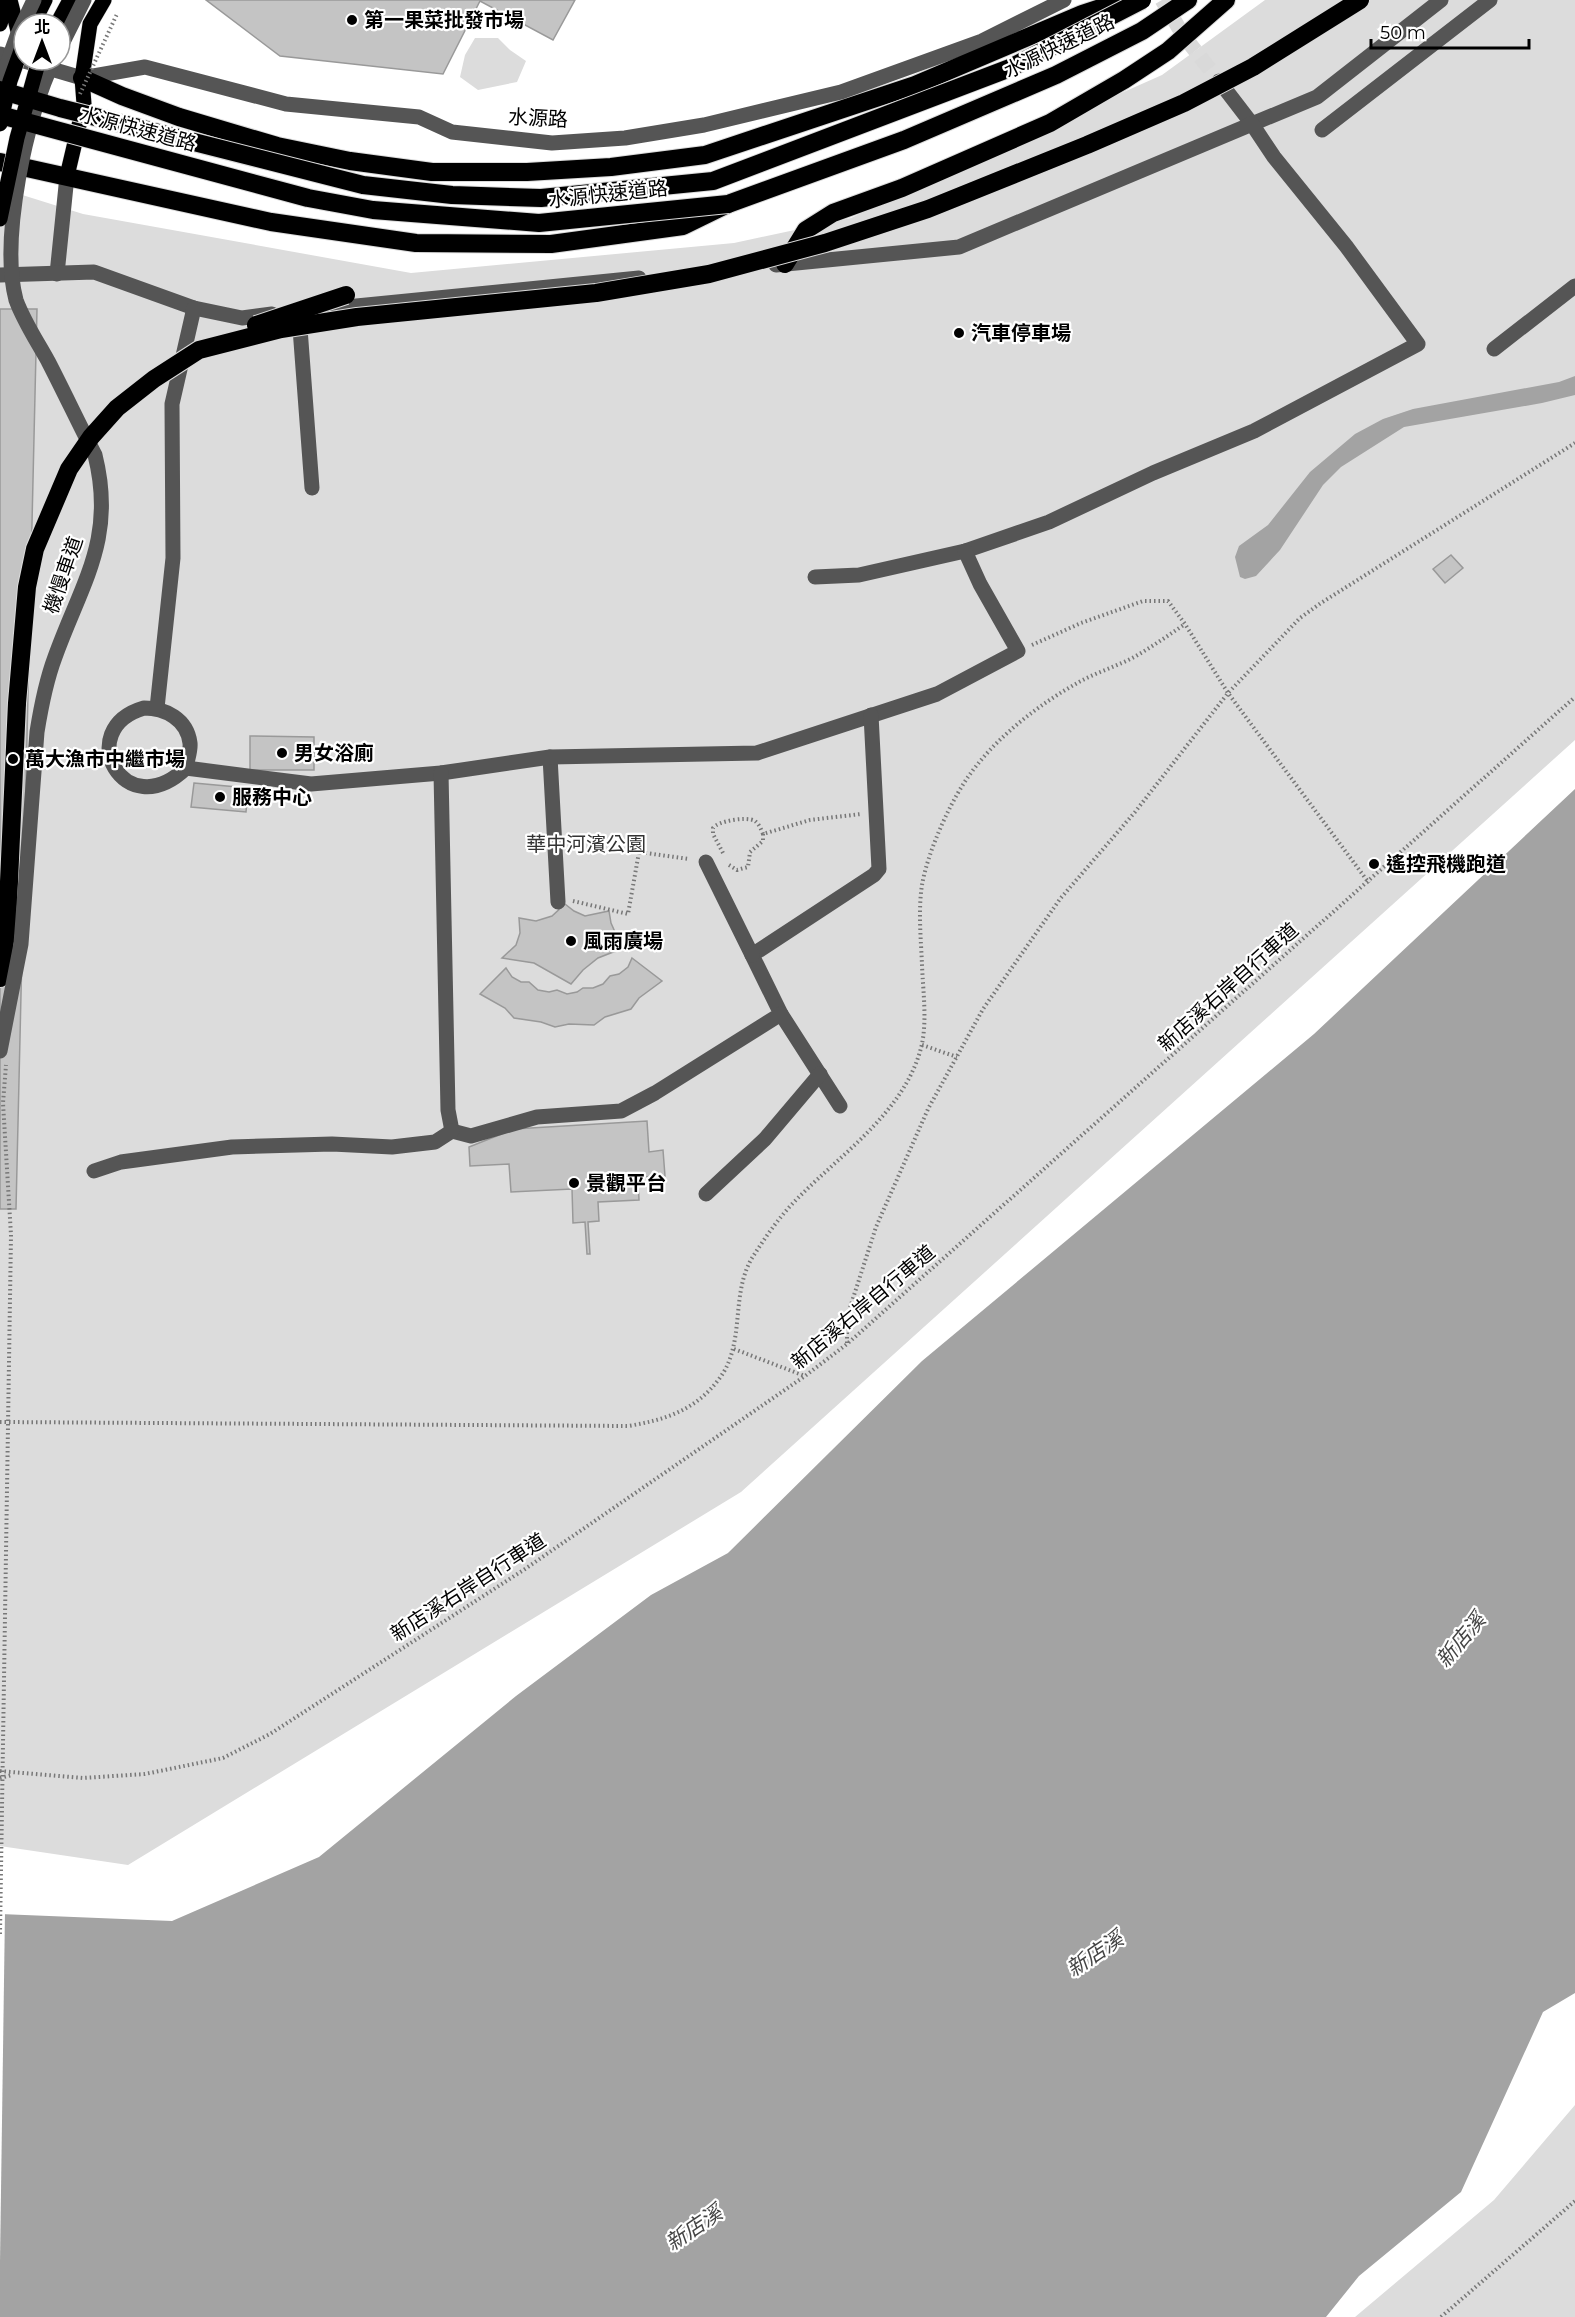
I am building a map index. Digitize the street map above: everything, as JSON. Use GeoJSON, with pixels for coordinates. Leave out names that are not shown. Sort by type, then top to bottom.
{"type":"FeatureCollection","features":[{"type":"Feature","properties":{"kind":"highway"},"geometry":{"type":"LineString","coordinates":[[82,78],[179,117],[277,146],[350,161],[444,172],[527,172],[611,167],[705,155],[915,86],[1082,14],[1125,0]]}},
{"type":"Feature","properties":{"kind":"highway","name":"水源快速道路"},"geometry":{"type":"LineString","coordinates":[[0,90],[60,108],[363,185],[452,195],[541,198],[713,181],[1010,68],[1142,0]]}},
{"type":"Feature","properties":{"kind":"highway","name":"水源快速道路"},"geometry":{"type":"LineString","coordinates":[[0,115],[308,198],[373,210],[539,223],[728,204],[904,140],[1056,75],[1142,31],[1188,0]]}},
{"type":"Feature","properties":{"kind":"highway"},"geometry":{"type":"LineString","coordinates":[[785,264],[806,230],[833,213],[902,188],[1050,123],[1124,80],[1168,51],[1226,0]]}},
{"type":"Feature","properties":{"kind":"highway"},"geometry":{"type":"LineString","coordinates":[[199,350],[281,329],[357,316],[596,292],[709,274],[825,243],[928,209],[1076,150],[1184,103],[1253,67],[1360,0]]}},
{"type":"Feature","properties":{"kind":"highway"},"geometry":{"type":"LineString","coordinates":[[0,162],[270,222],[416,243],[551,244],[683,226],[728,204]]}},
{"type":"Feature","properties":{"kind":"highway"},"geometry":{"type":"LineString","coordinates":[[0,978],[7,926],[22,628],[27,587],[35,549],[50,508],[69,469],[91,437],[117,408],[154,379],[199,350],[271,319],[346,295]]}},
{"type":"Feature","properties":{"kind":"main road"},"geometry":{"type":"LineString","coordinates":[[0,24],[9,0]]}},
{"type":"Feature","properties":{"kind":"main road"},"geometry":{"type":"LineString","coordinates":[[67,177],[84,104],[82,78],[90,24],[104,0]]}},
{"type":"Feature","properties":{"kind":"main road"},"geometry":{"type":"LineString","coordinates":[[72,34],[90,24]]}},
{"type":"Feature","properties":{"kind":"main road"},"geometry":{"type":"LineString","coordinates":[[0,124],[13,72]]}},
{"type":"Feature","properties":{"kind":"main road"},"geometry":{"type":"LineString","coordinates":[[0,219],[17,138],[36,72]]}},
{"type":"Feature","properties":{"kind":"street"},"geometry":{"type":"LineString","coordinates":[[0,83],[17,36],[34,0]]}},
{"type":"Feature","properties":{"kind":"street"},"geometry":{"type":"LineString","coordinates":[[72,24],[84,0]]}},
{"type":"Feature","properties":{"kind":"street","name":"水源路"},"geometry":{"type":"LineString","coordinates":[[0,54],[82,78],[145,67],[286,104],[419,117],[452,132],[552,144],[626,138],[704,125],[841,92],[982,41],[1064,0]]}},
{"type":"Feature","properties":{"kind":"street"},"geometry":{"type":"LineString","coordinates":[[0,275],[93,272],[194,308],[242,318],[959,247],[1317,97],[1441,0]]}},
{"type":"Feature","properties":{"kind":"street"},"geometry":{"type":"LineString","coordinates":[[1322,130],[1490,0]]}},
{"type":"Feature","properties":{"kind":"street","name":"機慢車道"},"geometry":{"type":"LineString","coordinates":[[4,1055],[21,944],[37,732],[42,699],[55,657],[97,552],[102,508],[99,471],[95,455],[22,314],[10,275],[9,240],[23,150],[48,72]]}},
{"type":"Feature","properties":{"kind":"street"},"geometry":{"type":"LineString","coordinates":[[815,577],[859,575],[965,551],[1049,522],[1153,472],[1254,430],[1418,344],[1346,246],[1274,157],[1220,81]]}},
{"type":"Feature","properties":{"kind":"street"},"geometry":{"type":"LineString","coordinates":[[57,274],[67,177]]}},
{"type":"Feature","properties":{"kind":"street"},"geometry":{"type":"LineString","coordinates":[[1494,349],[1575,286]]}},
{"type":"Feature","properties":{"kind":"street"},"geometry":{"type":"LineString","coordinates":[[157,708],[173,558],[172,404],[194,308]]}},
{"type":"Feature","properties":{"kind":"street"},"geometry":{"type":"LineString","coordinates":[[298,312],[312,488]]}},
{"type":"Feature","properties":{"kind":"street"},"geometry":{"type":"LineString","coordinates":[[186,768],[311,784],[441,773],[550,757],[757,753],[937,694],[1018,651],[980,584],[965,551]]}},
{"type":"Feature","properties":{"kind":"street"},"geometry":{"type":"LineString","coordinates":[[144,708],[157,708],[174,716],[186,731],[190,743],[186,768],[165,784],[153,787],[139,786],[122,776],[111,759],[108,744],[112,732],[120,720],[130,712],[144,708]]}},
{"type":"Feature","properties":{"kind":"street"},"geometry":{"type":"LineString","coordinates":[[752,955],[874,875],[879,869],[872,716]]}},
{"type":"Feature","properties":{"kind":"street"},"geometry":{"type":"LineString","coordinates":[[550,757],[558,902]]}},
{"type":"Feature","properties":{"kind":"street"},"geometry":{"type":"LineString","coordinates":[[441,773],[448,1110],[452,1131]]}},
{"type":"Feature","properties":{"kind":"street"},"geometry":{"type":"LineString","coordinates":[[706,862],[781,1014],[840,1106]]}},
{"type":"Feature","properties":{"kind":"street"},"geometry":{"type":"LineString","coordinates":[[94,1171],[121,1162],[232,1147],[332,1144],[392,1147],[435,1142],[452,1131],[471,1136],[537,1118],[621,1111],[655,1093],[781,1014]]}},
{"type":"Feature","properties":{"kind":"street"},"geometry":{"type":"LineString","coordinates":[[706,1194],[765,1139],[820,1074]]}},
{"type":"Feature","properties":{"kind":"path"},"geometry":{"type":"LineString","coordinates":[[75,103],[117,14]]}},
{"type":"Feature","properties":{"kind":"path"},"geometry":{"type":"LineString","coordinates":[[848,1344],[847,1317],[876,1227],[928,1109],[983,1009],[1060,899],[1135,812],[1228,693],[1300,618],[1575,443]]}},
{"type":"Feature","properties":{"kind":"path"},"geometry":{"type":"LineString","coordinates":[[1018,651],[1081,623],[1143,601],[1168,602],[1185,624],[1228,693],[1369,883]]}},
{"type":"Feature","properties":{"kind":"path"},"geometry":{"type":"LineString","coordinates":[[0,1422],[628,1426],[657,1422],[682,1412],[702,1399],[721,1377],[734,1349],[741,1291],[752,1259],[799,1197],[863,1138],[890,1107],[911,1073],[921,1044],[924,1022],[921,887],[932,847],[964,783],[994,746],[1029,715],[1078,683],[1135,657],[1185,624]]}},
{"type":"Feature","properties":{"kind":"path","name":"新店溪右岸自行車道"},"geometry":{"type":"LineString","coordinates":[[0,1771],[83,1778],[145,1774],[223,1758],[270,1734],[525,1569],[848,1344],[1369,883],[1575,697]]}},
{"type":"Feature","properties":{"kind":"path"},"geometry":{"type":"LineString","coordinates":[[763,834],[820,818],[876,812]]}},
{"type":"Feature","properties":{"kind":"path"},"geometry":{"type":"LineString","coordinates":[[750,819],[757,822],[763,834],[763,841],[750,852],[748,867],[737,870],[731,868],[713,828],[721,822],[750,819]]}},
{"type":"Feature","properties":{"kind":"path"},"geometry":{"type":"LineString","coordinates":[[558,902],[576,901],[628,914],[639,852],[706,862]]}},
{"type":"Feature","properties":{"kind":"path"},"geometry":{"type":"LineString","coordinates":[[921,1044],[957,1057]]}},
{"type":"Feature","properties":{"kind":"path"},"geometry":{"type":"LineString","coordinates":[[0,1934],[11,1235],[3,1102],[4,1055]]}},
{"type":"Feature","properties":{"kind":"path"},"geometry":{"type":"LineString","coordinates":[[734,1349],[805,1376]]}},
{"type":"Feature","properties":{"kind":"path"},"geometry":{"type":"LineString","coordinates":[[0,1778],[16,1774]]}},
{"type":"Feature","properties":{"kind":"path"},"geometry":{"type":"LineString","coordinates":[[1441,2317],[1575,2201]]}},
{"type":"Feature","properties":{"kind":"green space","name":"華中河濱公園"},"geometry":{"type":"Polygon","coordinates":[[[1265,0],[1575,0],[1575,740],[741,1492],[128,1865],[0,1846],[0,188],[83,214],[411,273],[734,243],[851,218],[970,160],[1162,75],[1265,0]]]}},
{"type":"Feature","properties":{"kind":"green space"},"geometry":{"type":"Polygon","coordinates":[[[475,38],[498,38],[526,61],[517,82],[478,90],[460,77],[465,55],[475,38]]]}},
{"type":"Feature","properties":{"kind":"green space"},"geometry":{"type":"Polygon","coordinates":[[[1575,2105],[1575,2317],[1355,2317],[1494,2200],[1575,2105]]]}},
{"type":"Feature","properties":{"kind":"water"},"geometry":{"type":"Polygon","coordinates":[[[1575,376],[1575,395],[1404,427],[1341,467],[1323,485],[1280,550],[1256,576],[1245,579],[1240,577],[1235,557],[1239,546],[1268,525],[1310,472],[1355,434],[1383,419],[1413,409],[1559,382],[1575,376]]]}},
{"type":"Feature","properties":{"kind":"water","name":"新店溪"},"geometry":{"type":"Polygon","coordinates":[[[1575,789],[1575,1993],[1543,2012],[1461,2192],[1359,2276],[1326,2317],[0,2317],[0,1914],[172,1921],[319,1857],[516,1696],[651,1595],[728,1553],[922,1361],[1314,1034],[1575,789]]]}},
{"type":"Feature","properties":{"kind":"pier"},"geometry":{"type":"Polygon","coordinates":[[[0,1911],[5,1911],[0,2262],[0,1911]]]}},
{"type":"Feature","properties":{"kind":"building","name":"第一果菜批發市場"},"geometry":{"type":"Polygon","coordinates":[[[206,0],[575,0],[553,40],[480,1],[443,74],[280,56],[206,0]]]}},
{"type":"Feature","properties":{"kind":"building","name":"萬大漁市中繼市場"},"geometry":{"type":"Polygon","coordinates":[[[0,309],[37,309],[16,1209],[0,1209],[0,309]]]}},
{"type":"Feature","properties":{"kind":"building"},"geometry":{"type":"Polygon","coordinates":[[[1451,555],[1463,568],[1445,583],[1433,569],[1451,555]]]}},
{"type":"Feature","properties":{"kind":"building","name":"男女浴廁"},"geometry":{"type":"Polygon","coordinates":[[[250,736],[314,737],[314,770],[250,770],[250,736]]]}},
{"type":"Feature","properties":{"kind":"building","name":"服務中心"},"geometry":{"type":"Polygon","coordinates":[[[194,783],[248,788],[246,812],[191,807],[194,783]]]}},
{"type":"Feature","properties":{"kind":"building","name":"風雨廣場"},"geometry":{"type":"Polygon","coordinates":[[[565,904],[585,916],[609,911],[615,932],[619,938],[631,945],[598,958],[571,984],[534,963],[502,958],[516,945],[520,933],[519,918],[536,921],[552,916],[565,904]]]}},
{"type":"Feature","properties":{"kind":"building"},"geometry":{"type":"Polygon","coordinates":[[[632,958],[662,981],[639,998],[631,1009],[605,1017],[594,1025],[569,1024],[555,1027],[541,1022],[514,1018],[505,1008],[480,994],[506,968],[512,977],[521,982],[529,982],[538,990],[549,992],[557,990],[567,994],[577,992],[583,988],[593,988],[603,984],[610,976],[619,974],[628,967],[632,958]]]}},
{"type":"Feature","properties":{"kind":"building","name":"景觀平台"},"geometry":{"type":"Polygon","coordinates":[[[647,1121],[649,1152],[663,1150],[665,1176],[638,1177],[639,1200],[598,1202],[599,1221],[588,1222],[590,1254],[587,1254],[585,1222],[573,1223],[572,1189],[511,1192],[509,1164],[470,1166],[469,1147],[514,1129],[647,1121]]]}},
{"type":"Feature","properties":{"kind":"tunnel"},"geometry":{"type":"LineString","coordinates":[[1162,0],[1183,35],[1219,81]]}},
{"type":"Feature","properties":{"kind":"place","name":"第一果菜批發市場"},"geometry":{"type":"Point","coordinates":[352,20]}},
{"type":"Feature","properties":{"kind":"place","name":"汽車停車場"},"geometry":{"type":"Point","coordinates":[959,333]}},
{"type":"Feature","properties":{"kind":"place","name":"男女浴廁"},"geometry":{"type":"Point","coordinates":[282,753]}},
{"type":"Feature","properties":{"kind":"place","name":"萬大漁市中繼市場"},"geometry":{"type":"Point","coordinates":[13,759]}},
{"type":"Feature","properties":{"kind":"place","name":"服務中心"},"geometry":{"type":"Point","coordinates":[220,797]}},
{"type":"Feature","properties":{"kind":"place","name":"遙控飛機跑道"},"geometry":{"type":"Point","coordinates":[1374,864]}},
{"type":"Feature","properties":{"kind":"place","name":"風雨廣場"},"geometry":{"type":"Point","coordinates":[571,941]}},
{"type":"Feature","properties":{"kind":"place","name":"景觀平台"},"geometry":{"type":"Point","coordinates":[574,1183]}}]}
